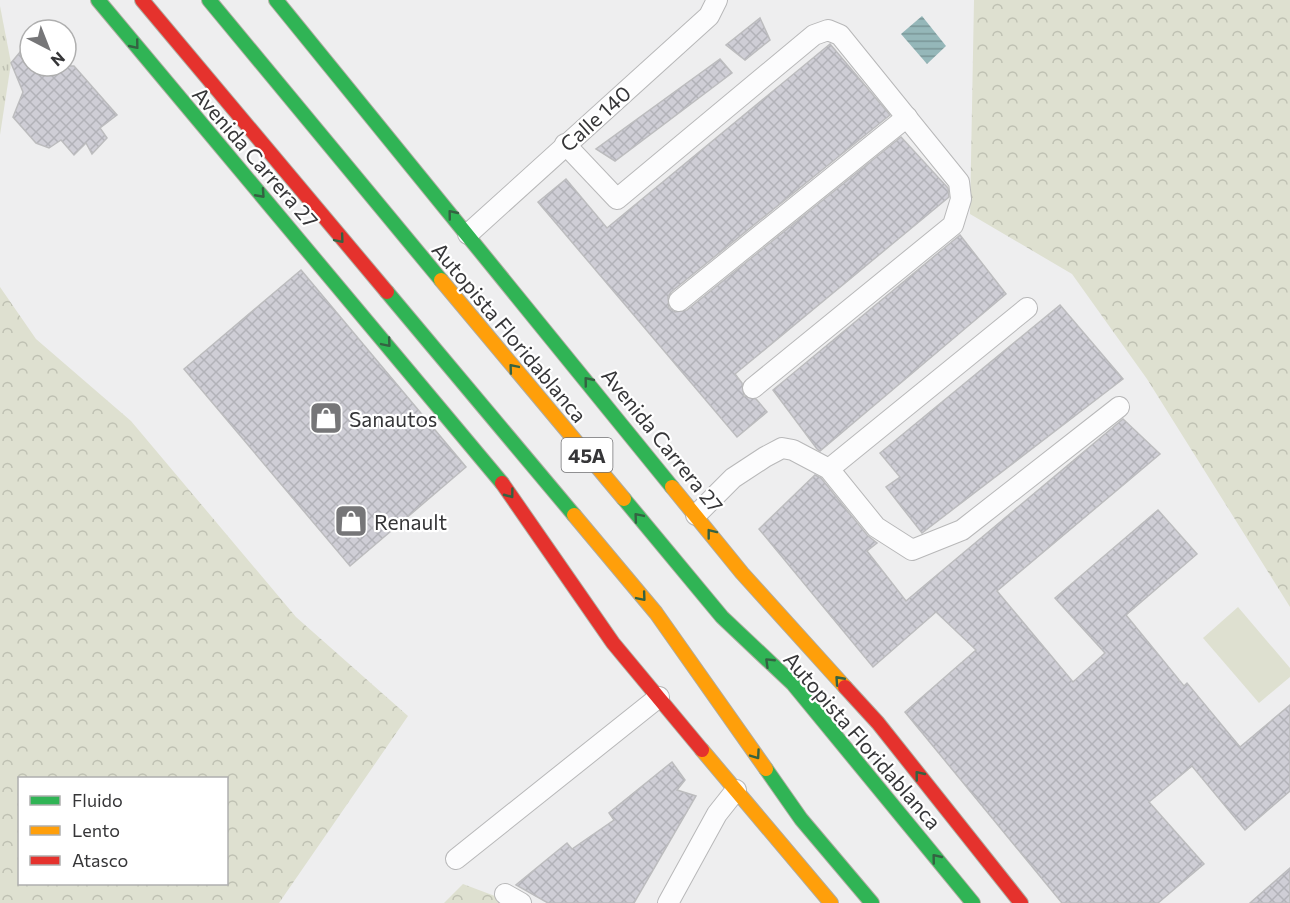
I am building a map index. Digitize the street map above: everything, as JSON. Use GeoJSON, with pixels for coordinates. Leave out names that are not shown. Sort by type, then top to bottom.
{"type":"FeatureCollection","features":[{"type":"Feature","properties":{"kind":"highway","name":"Avenida Carrera 27"},"geometry":{"type":"LineString","coordinates":[[98,0],[475,448],[520,507],[613,643],[831,903]]}},
{"type":"Feature","properties":{"kind":"highway","name":"45A"},"geometry":{"type":"LineString","coordinates":[[142,0],[216,92],[657,613],[801,819],[872,903]]}},
{"type":"Feature","properties":{"kind":"highway","name":"Autopista Floridablanca"},"geometry":{"type":"LineString","coordinates":[[209,0],[715,608],[793,684],[973,903]]}},
{"type":"Feature","properties":{"kind":"highway","name":"Avenida Carrera 27"},"geometry":{"type":"LineString","coordinates":[[276,0],[741,573],[878,723],[1021,903]]}},
{"type":"Feature","properties":{"kind":"street","name":"Calle 140"},"geometry":{"type":"LineString","coordinates":[[468,234],[565,144],[710,16],[717,0]]}},
{"type":"Feature","properties":{"kind":"street"},"geometry":{"type":"LineString","coordinates":[[565,144],[617,199],[814,35],[828,30],[840,35],[959,182],[961,199],[953,225],[753,388]]}},
{"type":"Feature","properties":{"kind":"street"},"geometry":{"type":"LineString","coordinates":[[679,301],[907,117]]}},
{"type":"Feature","properties":{"kind":"street"},"geometry":{"type":"LineString","coordinates":[[829,469],[1027,308]]}},
{"type":"Feature","properties":{"kind":"street"},"geometry":{"type":"LineString","coordinates":[[696,515],[733,478],[782,448],[793,450],[829,469],[876,528],[912,550],[962,531],[1119,407]]}},
{"type":"Feature","properties":{"kind":"street"},"geometry":{"type":"LineString","coordinates":[[456,859],[659,697]]}},
{"type":"Feature","properties":{"kind":"street"},"geometry":{"type":"LineString","coordinates":[[668,903],[717,814],[736,790]]}},
{"type":"Feature","properties":{"kind":"green space"},"geometry":{"type":"Polygon","coordinates":[[[974,0],[1290,0],[1290,607],[1147,379],[1072,274],[970,214],[974,0]]]}},
{"type":"Feature","properties":{"kind":"green space"},"geometry":{"type":"Polygon","coordinates":[[[0,6],[11,63],[0,135],[0,6]]]}},
{"type":"Feature","properties":{"kind":"green space"},"geometry":{"type":"Polygon","coordinates":[[[0,287],[36,339],[131,421],[296,617],[408,716],[279,903],[0,903],[0,287]]]}},
{"type":"Feature","properties":{"kind":"green space"},"geometry":{"type":"Polygon","coordinates":[[[1238,607],[1290,668],[1290,677],[1259,703],[1203,638],[1238,607]]]}},
{"type":"Feature","properties":{"kind":"green space"},"geometry":{"type":"Polygon","coordinates":[[[463,884],[513,903],[444,903],[463,884]]]}},
{"type":"Feature","properties":{"kind":"water"},"geometry":{"type":"Polygon","coordinates":[[[922,16],[946,46],[927,64],[901,34],[922,16]]]}},
{"type":"Feature","properties":{"kind":"building"},"geometry":{"type":"Polygon","coordinates":[[[760,18],[770,40],[745,60],[726,45],[760,18]]]}},
{"type":"Feature","properties":{"kind":"building"},"geometry":{"type":"Polygon","coordinates":[[[830,44],[890,115],[671,292],[668,297],[669,308],[675,312],[687,310],[901,137],[948,188],[949,197],[735,374],[742,383],[744,396],[756,399],[767,412],[737,437],[538,202],[566,179],[607,228],[830,44]]]}},
{"type":"Feature","properties":{"kind":"building"},"geometry":{"type":"Polygon","coordinates":[[[18,55],[18,78],[78,78],[78,71],[117,115],[100,128],[107,138],[92,154],[86,143],[74,155],[61,140],[49,148],[36,143],[13,117],[23,92],[11,63],[18,55]]]}},
{"type":"Feature","properties":{"kind":"building"},"geometry":{"type":"Polygon","coordinates":[[[720,59],[732,73],[615,161],[596,149],[720,59]]]}},
{"type":"Feature","properties":{"kind":"building"},"geometry":{"type":"Polygon","coordinates":[[[960,235],[1006,294],[820,451],[773,390],[960,235]]]}},
{"type":"Feature","properties":{"kind":"building","name":"Sanautos"},"geometry":{"type":"Polygon","coordinates":[[[301,270],[466,467],[350,566],[184,369],[301,270]]]}},
{"type":"Feature","properties":{"kind":"building"},"geometry":{"type":"Polygon","coordinates":[[[1060,305],[1123,379],[922,533],[886,487],[900,477],[880,453],[1060,305]]]}},
{"type":"Feature","properties":{"kind":"building"},"geometry":{"type":"Polygon","coordinates":[[[1123,419],[1160,454],[997,591],[1073,682],[1105,653],[1055,598],[1158,510],[1197,554],[1126,615],[1184,686],[1187,683],[1240,747],[1290,705],[1290,791],[1245,830],[1192,766],[1149,802],[1204,864],[1158,903],[1062,903],[905,712],[976,650],[936,612],[873,667],[759,529],[815,475],[821,478],[867,535],[877,543],[867,551],[906,601],[1123,419]]]}},
{"type":"Feature","properties":{"kind":"building"},"geometry":{"type":"Polygon","coordinates":[[[672,762],[685,780],[677,790],[696,796],[634,903],[548,903],[516,885],[567,843],[572,849],[614,820],[609,813],[672,762]]]}},
{"type":"Feature","properties":{"kind":"building"},"geometry":{"type":"Polygon","coordinates":[[[1290,868],[1290,903],[1250,903],[1290,868]]]}},
{"type":"Feature","properties":{"kind":"traffic: fast"},"geometry":{"type":"LineString","coordinates":[[98,0],[502,483]]}},
{"type":"Feature","properties":{"kind":"traffic: fast"},"geometry":{"type":"LineString","coordinates":[[209,0],[441,280]]}},
{"type":"Feature","properties":{"kind":"traffic: fast"},"geometry":{"type":"LineString","coordinates":[[276,0],[672,487]]}},
{"type":"Feature","properties":{"kind":"traffic: fast"},"geometry":{"type":"LineString","coordinates":[[387,292],[574,515]]}},
{"type":"Feature","properties":{"kind":"traffic: fast"},"geometry":{"type":"LineString","coordinates":[[624,499],[722,617],[793,684],[973,903]]}},
{"type":"Feature","properties":{"kind":"traffic: fast"},"geometry":{"type":"LineString","coordinates":[[766,769],[801,819],[872,903]]}},
{"type":"Feature","properties":{"kind":"traffic: slow"},"geometry":{"type":"LineString","coordinates":[[441,280],[624,499]]}},
{"type":"Feature","properties":{"kind":"traffic: slow"},"geometry":{"type":"LineString","coordinates":[[672,487],[742,573],[845,687]]}},
{"type":"Feature","properties":{"kind":"traffic: slow"},"geometry":{"type":"LineString","coordinates":[[574,515],[656,613],[766,769]]}},
{"type":"Feature","properties":{"kind":"traffic: slow"},"geometry":{"type":"LineString","coordinates":[[702,750],[831,903]]}},
{"type":"Feature","properties":{"kind":"traffic: jam"},"geometry":{"type":"LineString","coordinates":[[142,0],[387,292]]}},
{"type":"Feature","properties":{"kind":"traffic: jam"},"geometry":{"type":"LineString","coordinates":[[502,483],[613,643],[702,750]]}},
{"type":"Feature","properties":{"kind":"traffic: jam"},"geometry":{"type":"LineString","coordinates":[[845,687],[878,723],[1021,903]]}},
{"type":"Feature","properties":{"kind":"place","name":"Sanautos"},"geometry":{"type":"Point","coordinates":[326,418]}},
{"type":"Feature","properties":{"kind":"place","name":"Renault"},"geometry":{"type":"Point","coordinates":[351,521]}}]}
